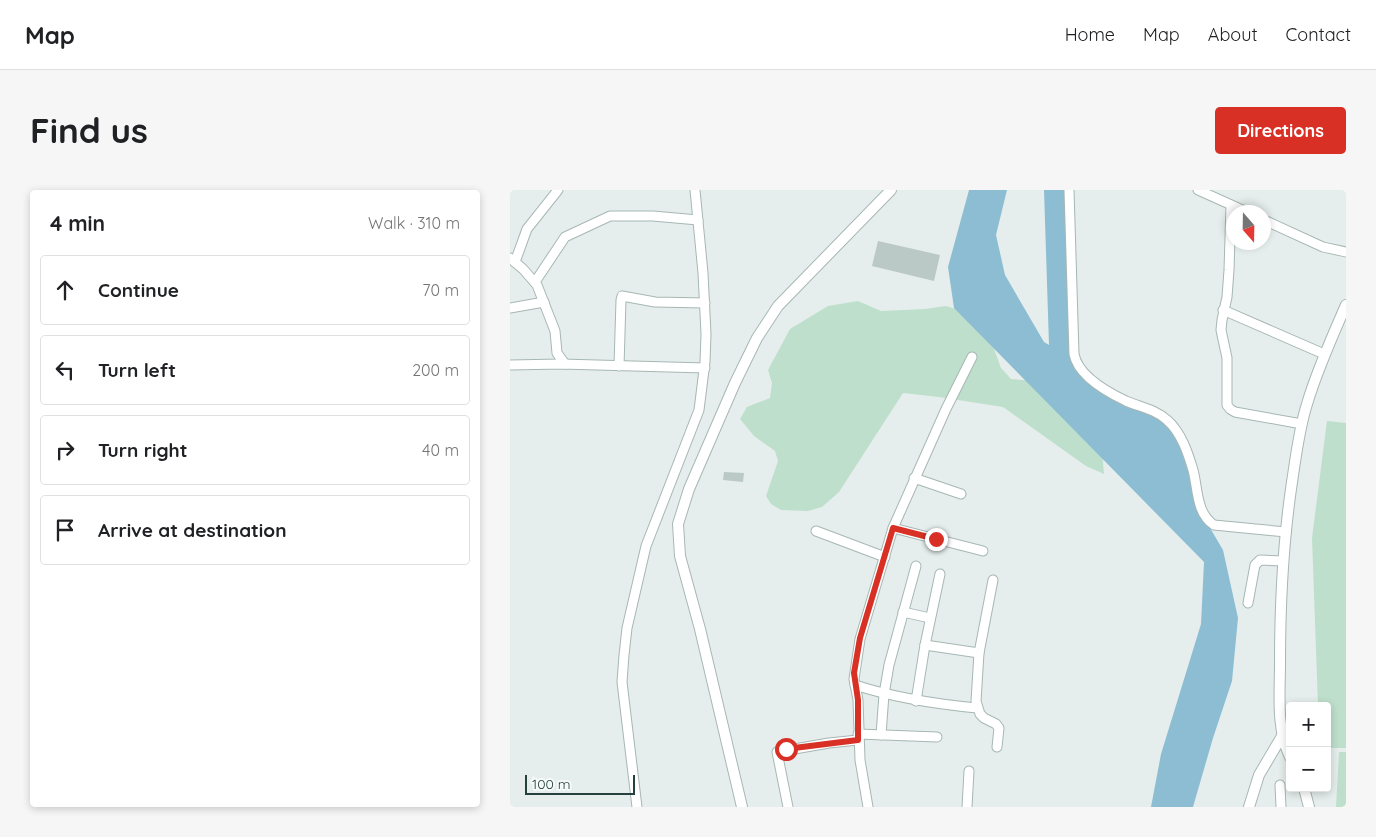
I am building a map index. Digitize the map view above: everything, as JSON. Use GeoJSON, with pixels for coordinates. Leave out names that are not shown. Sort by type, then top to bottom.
{"type":"FeatureCollection","features":[{"type":"Feature","properties":{"kind":"street"},"geometry":{"type":"LineString","coordinates":[[558,190],[527,229],[512,260],[536,282],[555,331],[557,353],[565,364]]}},
{"type":"Feature","properties":{"kind":"street"},"geometry":{"type":"LineString","coordinates":[[637,807],[622,682],[627,628],[646,546],[698,410],[705,368],[705,303],[695,190]]}},
{"type":"Feature","properties":{"kind":"street"},"geometry":{"type":"LineString","coordinates":[[742,807],[700,629],[680,556],[678,524],[689,489],[735,383],[757,338],[778,306],[891,190]]}},
{"type":"Feature","properties":{"kind":"street"},"geometry":{"type":"LineString","coordinates":[[1068,190],[1074,354],[1079,369],[1085,375],[1118,396],[1157,412],[1168,420],[1177,431],[1185,448],[1193,470],[1202,512],[1206,520],[1214,525],[1286,532]]}},
{"type":"Feature","properties":{"kind":"street"},"geometry":{"type":"LineString","coordinates":[[1198,190],[1231,205]]}},
{"type":"Feature","properties":{"kind":"street"},"geometry":{"type":"LineString","coordinates":[[536,282],[565,237],[610,216],[653,216],[698,220]]}},
{"type":"Feature","properties":{"kind":"street"},"geometry":{"type":"LineString","coordinates":[[1271,223],[1323,247],[1346,252]]}},
{"type":"Feature","properties":{"kind":"street"},"geometry":{"type":"LineString","coordinates":[[1230,250],[1230,270],[1222,330],[1227,358],[1226,399],[1230,410],[1302,424]]}},
{"type":"Feature","properties":{"kind":"street"},"geometry":{"type":"LineString","coordinates":[[618,366],[622,296],[655,302],[705,303]]}},
{"type":"Feature","properties":{"kind":"street"},"geometry":{"type":"LineString","coordinates":[[510,308],[544,302]]}},
{"type":"Feature","properties":{"kind":"street"},"geometry":{"type":"LineString","coordinates":[[1286,747],[1282,736],[1280,648],[1283,561],[1295,462],[1307,404],[1324,354],[1346,305]]}},
{"type":"Feature","properties":{"kind":"street"},"geometry":{"type":"LineString","coordinates":[[1224,310],[1324,354]]}},
{"type":"Feature","properties":{"kind":"street"},"geometry":{"type":"LineString","coordinates":[[868,807],[861,770],[858,737],[858,700],[854,673],[860,638],[893,528],[914,478],[972,357]]}},
{"type":"Feature","properties":{"kind":"street"},"geometry":{"type":"LineString","coordinates":[[510,365],[565,364],[705,368]]}},
{"type":"Feature","properties":{"kind":"street"},"geometry":{"type":"LineString","coordinates":[[914,478],[961,494]]}},
{"type":"Feature","properties":{"kind":"street"},"geometry":{"type":"LineString","coordinates":[[893,528],[983,552]]}},
{"type":"Feature","properties":{"kind":"street"},"geometry":{"type":"LineString","coordinates":[[816,531],[884,557]]}},
{"type":"Feature","properties":{"kind":"street"},"geometry":{"type":"LineString","coordinates":[[1248,603],[1257,561],[1283,561]]}},
{"type":"Feature","properties":{"kind":"street"},"geometry":{"type":"LineString","coordinates":[[881,735],[884,694],[891,656],[916,566]]}},
{"type":"Feature","properties":{"kind":"street"},"geometry":{"type":"LineString","coordinates":[[916,701],[930,618],[940,574]]}},
{"type":"Feature","properties":{"kind":"street"},"geometry":{"type":"LineString","coordinates":[[993,580],[979,653],[976,693],[977,708],[980,714],[999,728],[997,747]]}},
{"type":"Feature","properties":{"kind":"street"},"geometry":{"type":"LineString","coordinates":[[903,612],[930,618]]}},
{"type":"Feature","properties":{"kind":"street"},"geometry":{"type":"LineString","coordinates":[[925,645],[979,653]]}},
{"type":"Feature","properties":{"kind":"street"},"geometry":{"type":"LineString","coordinates":[[855,685],[916,701],[977,708]]}},
{"type":"Feature","properties":{"kind":"street"},"geometry":{"type":"LineString","coordinates":[[788,807],[777,752],[858,737],[881,735],[937,738]]}},
{"type":"Feature","properties":{"kind":"street"},"geometry":{"type":"LineString","coordinates":[[1249,807],[1259,775],[1282,736]]}},
{"type":"Feature","properties":{"kind":"street"},"geometry":{"type":"LineString","coordinates":[[967,807],[969,771]]}},
{"type":"Feature","properties":{"kind":"street"},"geometry":{"type":"LineString","coordinates":[[1280,785],[1281,807]]}},
{"type":"Feature","properties":{"kind":"street"},"geometry":{"type":"LineString","coordinates":[[1305,792],[1309,807]]}},
{"type":"Feature","properties":{"kind":"green space"},"geometry":{"type":"Polygon","coordinates":[[[858,301],[881,311],[946,306],[968,313],[990,338],[1001,368],[1011,379],[1037,381],[1102,451],[1104,474],[1086,466],[1003,407],[903,393],[839,492],[822,507],[808,511],[781,510],[771,504],[766,496],[778,461],[775,451],[754,436],[740,419],[747,407],[770,398],[772,383],[768,370],[790,329],[828,306],[858,301]]]}},
{"type":"Feature","properties":{"kind":"green space"},"geometry":{"type":"Polygon","coordinates":[[[1327,421],[1346,423],[1346,748],[1331,748],[1331,702],[1318,702],[1312,538],[1327,421]]]}},
{"type":"Feature","properties":{"kind":"green space"},"geometry":{"type":"Polygon","coordinates":[[[1339,752],[1346,752],[1346,807],[1336,807],[1339,752]]]}},
{"type":"Feature","properties":{"kind":"water"},"geometry":{"type":"Polygon","coordinates":[[[969,190],[1007,190],[996,235],[1005,275],[1044,342],[1049,345],[1044,190],[1067,190],[1072,363],[1120,397],[1164,415],[1179,444],[1203,516],[1223,550],[1238,618],[1232,681],[1193,807],[1151,807],[1161,754],[1201,624],[1204,562],[954,308],[948,267],[969,190]]]}},
{"type":"Feature","properties":{"kind":"building"},"geometry":{"type":"Polygon","coordinates":[[[878,241],[940,255],[934,281],[872,266],[878,241]]]}},
{"type":"Feature","properties":{"kind":"building"},"geometry":{"type":"Polygon","coordinates":[[[724,472],[744,473],[743,482],[723,480],[724,472]]]}},
{"type":"Feature","properties":{"kind":"route"},"geometry":{"type":"LineString","coordinates":[[786,749],[858,740],[858,700],[854,673],[860,638],[893,528],[936,539]]}}]}
